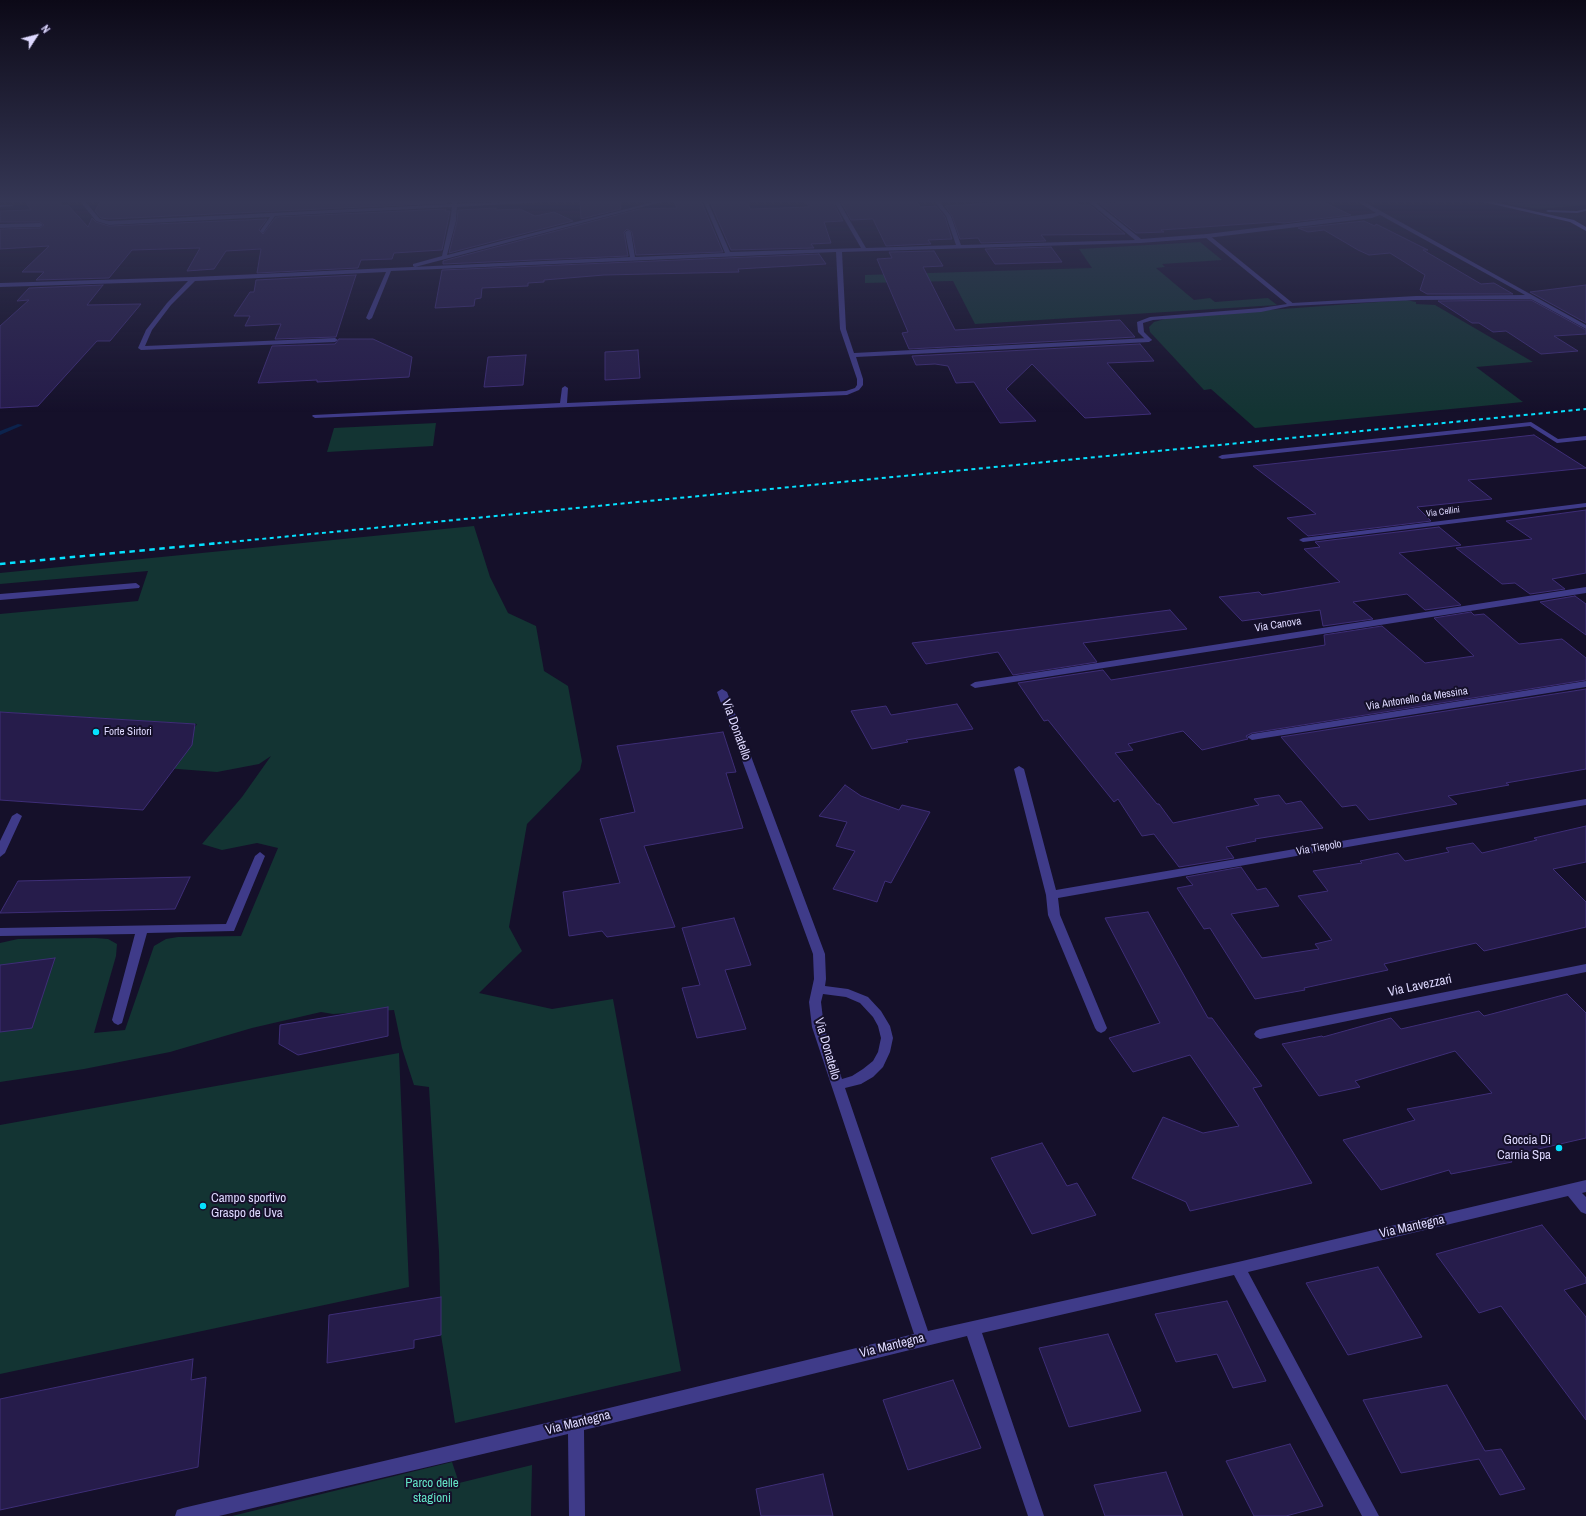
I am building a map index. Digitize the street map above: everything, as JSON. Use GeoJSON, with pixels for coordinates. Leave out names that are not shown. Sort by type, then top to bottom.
{"type":"FeatureCollection","features":[{"type":"Feature","properties":{"kind":"street"},"geometry":{"type":"LineString","coordinates":[[0,284],[193,279],[373,271]]}},
{"type":"Feature","properties":{"kind":"street"},"geometry":{"type":"LineString","coordinates":[[369,318],[389,271]]}},
{"type":"Feature","properties":{"kind":"street"},"geometry":{"type":"LineString","coordinates":[[315,416],[847,393],[857,389],[860,385],[860,379],[843,329],[841,271]]}},
{"type":"Feature","properties":{"kind":"street"},"geometry":{"type":"LineString","coordinates":[[1250,271],[1292,305]]}},
{"type":"Feature","properties":{"kind":"street"},"geometry":{"type":"LineString","coordinates":[[1483,271],[1586,327]]}},
{"type":"Feature","properties":{"kind":"street"},"geometry":{"type":"LineString","coordinates":[[193,279],[169,304],[149,330],[141,348],[335,340]]}},
{"type":"Feature","properties":{"kind":"street"},"geometry":{"type":"LineString","coordinates":[[853,356],[1149,340],[1141,332],[1140,322],[1152,318],[1261,310],[1292,305],[1416,298],[1530,297]]}},
{"type":"Feature","properties":{"kind":"street"},"geometry":{"type":"LineString","coordinates":[[563,406],[565,388]]}},
{"type":"Feature","properties":{"kind":"street"},"geometry":{"type":"LineString","coordinates":[[1222,457],[1531,424],[1557,441],[1586,438]]}},
{"type":"Feature","properties":{"kind":"street","name":"Via Cellini"},"geometry":{"type":"LineString","coordinates":[[1303,540],[1586,504]]}},
{"type":"Feature","properties":{"kind":"street"},"geometry":{"type":"LineString","coordinates":[[0,597],[136,586]]}},
{"type":"Feature","properties":{"kind":"street","name":"Via Canova"},"geometry":{"type":"LineString","coordinates":[[975,685],[1586,590]]}},
{"type":"Feature","properties":{"kind":"street","name":"Via Antonello da Messina"},"geometry":{"type":"LineString","coordinates":[[1252,737],[1586,684]]}},
{"type":"Feature","properties":{"kind":"street","name":"Via Donatello"},"geometry":{"type":"LineString","coordinates":[[722,692],[820,954],[820,979],[815,1002],[818,1027],[922,1339]]}},
{"type":"Feature","properties":{"kind":"street"},"geometry":{"type":"LineString","coordinates":[[1019,769],[1052,895],[1054,914],[1101,1028]]}},
{"type":"Feature","properties":{"kind":"street","name":"Via Tiepolo"},"geometry":{"type":"LineString","coordinates":[[1052,895],[1586,802]]}},
{"type":"Feature","properties":{"kind":"street"},"geometry":{"type":"LineString","coordinates":[[0,853],[17,816]]}},
{"type":"Feature","properties":{"kind":"street"},"geometry":{"type":"LineString","coordinates":[[0,932],[230,928],[260,856]]}},
{"type":"Feature","properties":{"kind":"street"},"geometry":{"type":"LineString","coordinates":[[118,1020],[142,929]]}},
{"type":"Feature","properties":{"kind":"street","name":"Via Lavezzari"},"geometry":{"type":"LineString","coordinates":[[1260,1034],[1586,968]]}},
{"type":"Feature","properties":{"kind":"street"},"geometry":{"type":"LineString","coordinates":[[817,989],[848,993],[864,1000],[884,1026],[887,1038],[886,1045],[878,1064],[868,1073],[856,1080],[838,1085]]}},
{"type":"Feature","properties":{"kind":"street","name":"Via Mantegna"},"geometry":{"type":"LineString","coordinates":[[183,1516],[576,1424],[972,1327],[1238,1268],[1586,1186]]}},
{"type":"Feature","properties":{"kind":"street"},"geometry":{"type":"LineString","coordinates":[[1571,1190],[1586,1208]]}},
{"type":"Feature","properties":{"kind":"street"},"geometry":{"type":"LineString","coordinates":[[1238,1268],[1371,1516]]}},
{"type":"Feature","properties":{"kind":"street"},"geometry":{"type":"LineString","coordinates":[[972,1327],[1036,1516]]}},
{"type":"Feature","properties":{"kind":"street"},"geometry":{"type":"LineString","coordinates":[[576,1424],[577,1516]]}},
{"type":"Feature","properties":{"kind":"green space"},"geometry":{"type":"Polygon","coordinates":[[[1003,271],[1159,271],[1194,300],[1210,298],[1215,302],[1268,298],[1277,305],[975,324],[953,281],[865,283],[865,275],[1003,271]]]}},
{"type":"Feature","properties":{"kind":"green space"},"geometry":{"type":"Polygon","coordinates":[[[1406,300],[1416,302],[1416,304],[1435,305],[1533,362],[1476,367],[1523,402],[1255,428],[1211,389],[1204,390],[1150,332],[1149,327],[1154,322],[1172,317],[1406,300]]]}},
{"type":"Feature","properties":{"kind":"green space"},"geometry":{"type":"Polygon","coordinates":[[[436,423],[433,446],[327,452],[334,428],[436,423]]]}},
{"type":"Feature","properties":{"kind":"green space"},"geometry":{"type":"Polygon","coordinates":[[[474,526],[490,577],[508,613],[536,626],[544,671],[568,686],[582,761],[580,770],[527,824],[509,927],[522,951],[479,993],[552,1009],[613,999],[681,1371],[455,1423],[441,1335],[439,1252],[429,1087],[414,1085],[402,1048],[394,1010],[333,1014],[321,1012],[252,1028],[170,1052],[84,1069],[0,1082],[0,943],[18,939],[95,938],[108,939],[117,944],[116,956],[94,1033],[125,1030],[154,946],[166,939],[178,937],[241,936],[278,848],[257,843],[222,850],[202,844],[242,797],[271,756],[259,764],[217,772],[165,768],[197,724],[0,712],[0,614],[138,601],[148,571],[0,584],[0,573],[474,526]]]}},
{"type":"Feature","properties":{"kind":"green space","name":"Campo sportivo Graspo de Uva"},"geometry":{"type":"Polygon","coordinates":[[[399,1053],[409,1287],[0,1374],[0,1125],[399,1053]]]}},
{"type":"Feature","properties":{"kind":"green space","name":"Parco delle stagioni"},"geometry":{"type":"Polygon","coordinates":[[[452,1462],[459,1483],[532,1465],[531,1516],[232,1516],[452,1462]]]}},
{"type":"Feature","properties":{"kind":"building"},"geometry":{"type":"Polygon","coordinates":[[[23,271],[115,271],[109,278],[36,280],[44,272],[22,272],[23,271]]]}},
{"type":"Feature","properties":{"kind":"building"},"geometry":{"type":"Polygon","coordinates":[[[257,271],[303,271],[257,273],[257,271]]]}},
{"type":"Feature","properties":{"kind":"building"},"geometry":{"type":"Polygon","coordinates":[[[442,271],[739,271],[739,272],[604,275],[544,280],[544,282],[528,283],[528,286],[482,288],[481,298],[475,299],[474,306],[435,308],[442,271]]]}},
{"type":"Feature","properties":{"kind":"building"},"geometry":{"type":"Polygon","coordinates":[[[882,271],[925,271],[955,330],[1120,320],[1135,337],[909,349],[902,333],[908,332],[882,271]]]}},
{"type":"Feature","properties":{"kind":"building"},"geometry":{"type":"Polygon","coordinates":[[[1418,271],[1458,271],[1481,284],[1494,283],[1513,294],[1427,294],[1420,290],[1425,275],[1418,271]]]}},
{"type":"Feature","properties":{"kind":"building"},"geometry":{"type":"Polygon","coordinates":[[[356,275],[336,337],[275,339],[281,324],[245,326],[250,316],[234,316],[250,292],[254,292],[256,280],[356,275]]]}},
{"type":"Feature","properties":{"kind":"building"},"geometry":{"type":"Polygon","coordinates":[[[103,285],[87,305],[141,304],[110,341],[97,341],[38,406],[0,408],[0,326],[29,300],[17,301],[29,288],[103,285]]]}},
{"type":"Feature","properties":{"kind":"building"},"geometry":{"type":"Polygon","coordinates":[[[1586,285],[1586,323],[1530,292],[1586,285]]]}},
{"type":"Feature","properties":{"kind":"building"},"geometry":{"type":"Polygon","coordinates":[[[1531,300],[1586,330],[1586,334],[1554,336],[1578,351],[1541,354],[1506,331],[1493,332],[1479,323],[1472,323],[1438,301],[1531,300]]]}},
{"type":"Feature","properties":{"kind":"building"},"geometry":{"type":"Polygon","coordinates":[[[339,339],[373,339],[412,357],[409,377],[317,382],[317,380],[258,383],[272,346],[335,344],[339,339]]]}},
{"type":"Feature","properties":{"kind":"building"},"geometry":{"type":"Polygon","coordinates":[[[1140,344],[1154,361],[1107,363],[1151,414],[1085,418],[1032,364],[1006,389],[1036,421],[1000,423],[974,382],[956,383],[948,366],[935,364],[916,365],[912,356],[1140,344]]]}},
{"type":"Feature","properties":{"kind":"building"},"geometry":{"type":"Polygon","coordinates":[[[638,350],[640,378],[605,380],[605,352],[638,350]]]}},
{"type":"Feature","properties":{"kind":"building"},"geometry":{"type":"Polygon","coordinates":[[[526,355],[523,385],[484,387],[488,357],[526,355]]]}},
{"type":"Feature","properties":{"kind":"building"},"geometry":{"type":"Polygon","coordinates":[[[1534,435],[1586,468],[1468,480],[1492,499],[1417,507],[1431,521],[1308,536],[1287,518],[1316,514],[1253,466],[1534,435]]]}},
{"type":"Feature","properties":{"kind":"building"},"geometry":{"type":"Polygon","coordinates":[[[1586,510],[1586,573],[1552,579],[1565,589],[1530,594],[1515,583],[1502,584],[1456,548],[1532,539],[1506,521],[1586,510]]]}},
{"type":"Feature","properties":{"kind":"building"},"geometry":{"type":"Polygon","coordinates":[[[1439,527],[1461,545],[1399,553],[1461,605],[1425,610],[1407,594],[1353,602],[1373,619],[1323,626],[1320,610],[1242,621],[1219,597],[1259,592],[1262,595],[1340,582],[1304,549],[1320,547],[1315,542],[1439,527]]]}},
{"type":"Feature","properties":{"kind":"building"},"geometry":{"type":"Polygon","coordinates":[[[1575,596],[1586,604],[1586,635],[1540,602],[1575,596]]]}},
{"type":"Feature","properties":{"kind":"building"},"geometry":{"type":"Polygon","coordinates":[[[1170,610],[1187,629],[1083,643],[1097,662],[1013,675],[998,652],[926,664],[912,643],[1170,610]]]}},
{"type":"Feature","properties":{"kind":"building"},"geometry":{"type":"Polygon","coordinates":[[[1471,612],[1474,615],[1484,614],[1519,644],[1562,639],[1586,658],[1586,680],[1252,733],[1246,736],[1248,739],[1202,750],[1183,731],[1128,744],[1133,750],[1115,753],[1157,804],[1159,804],[1173,823],[1259,805],[1254,799],[1279,795],[1286,804],[1301,801],[1323,828],[1255,839],[1256,841],[1226,847],[1234,858],[1179,867],[1154,834],[1142,836],[1118,799],[1114,802],[1048,720],[1044,721],[1018,683],[1103,670],[1111,680],[1325,645],[1324,635],[1382,626],[1425,663],[1474,656],[1434,618],[1471,612]]]}},
{"type":"Feature","properties":{"kind":"building"},"geometry":{"type":"Polygon","coordinates":[[[1586,689],[1586,769],[1506,783],[1509,785],[1448,796],[1457,804],[1369,820],[1356,805],[1342,807],[1281,737],[1586,689]]]}},
{"type":"Feature","properties":{"kind":"building"},"geometry":{"type":"Polygon","coordinates":[[[957,704],[973,729],[906,740],[908,742],[872,749],[851,711],[886,706],[891,715],[957,704]]]}},
{"type":"Feature","properties":{"kind":"building"},"geometry":{"type":"Polygon","coordinates":[[[0,712],[195,724],[192,745],[143,810],[0,800],[0,712]]]}},
{"type":"Feature","properties":{"kind":"building"},"geometry":{"type":"Polygon","coordinates":[[[723,732],[736,772],[726,773],[743,828],[644,846],[675,927],[607,937],[602,931],[569,936],[563,892],[620,883],[600,819],[635,812],[617,746],[723,732]]]}},
{"type":"Feature","properties":{"kind":"building"},"geometry":{"type":"Polygon","coordinates":[[[845,785],[861,796],[899,810],[902,805],[930,812],[891,883],[885,881],[877,902],[833,889],[855,851],[836,846],[847,822],[819,816],[845,785]]]}},
{"type":"Feature","properties":{"kind":"building"},"geometry":{"type":"Polygon","coordinates":[[[1586,826],[1586,862],[1553,869],[1586,902],[1586,927],[1484,951],[1476,943],[1384,964],[1388,970],[1304,988],[1305,990],[1255,999],[1210,928],[1204,929],[1177,888],[1193,885],[1186,877],[1241,867],[1257,890],[1266,888],[1279,906],[1231,914],[1262,958],[1319,949],[1315,944],[1332,940],[1298,896],[1328,891],[1313,871],[1362,863],[1360,861],[1398,853],[1405,861],[1449,852],[1446,848],[1473,843],[1482,853],[1537,840],[1534,838],[1586,826]]]}},
{"type":"Feature","properties":{"kind":"building"},"geometry":{"type":"Polygon","coordinates":[[[190,877],[175,909],[0,913],[18,881],[190,877]]]}},
{"type":"Feature","properties":{"kind":"building"},"geometry":{"type":"Polygon","coordinates":[[[1148,912],[1208,1018],[1212,1018],[1262,1086],[1253,1088],[1312,1183],[1190,1211],[1186,1202],[1132,1178],[1163,1117],[1203,1133],[1239,1126],[1190,1055],[1133,1072],[1109,1038],[1160,1023],[1105,918],[1148,912]]]}},
{"type":"Feature","properties":{"kind":"building"},"geometry":{"type":"Polygon","coordinates":[[[734,918],[751,965],[725,970],[746,1029],[697,1038],[682,988],[700,985],[682,928],[734,918]]]}},
{"type":"Feature","properties":{"kind":"building"},"geometry":{"type":"Polygon","coordinates":[[[55,958],[32,1028],[0,1032],[0,965],[55,958]]]}},
{"type":"Feature","properties":{"kind":"building"},"geometry":{"type":"Polygon","coordinates":[[[1567,994],[1586,1013],[1586,1138],[1508,1156],[1512,1162],[1451,1174],[1449,1170],[1381,1190],[1343,1140],[1415,1120],[1407,1109],[1492,1093],[1455,1051],[1355,1081],[1360,1087],[1319,1096],[1282,1044],[1323,1037],[1391,1018],[1401,1029],[1479,1011],[1484,1016],[1567,994]]]}},
{"type":"Feature","properties":{"kind":"building"},"geometry":{"type":"Polygon","coordinates":[[[388,1007],[388,1036],[298,1055],[279,1044],[280,1025],[388,1007]]]}},
{"type":"Feature","properties":{"kind":"building"},"geometry":{"type":"Polygon","coordinates":[[[1042,1143],[1067,1186],[1077,1183],[1096,1215],[1032,1234],[991,1158],[1042,1143]]]}},
{"type":"Feature","properties":{"kind":"building"},"geometry":{"type":"Polygon","coordinates":[[[1542,1225],[1586,1278],[1586,1283],[1564,1290],[1586,1317],[1586,1420],[1501,1306],[1479,1313],[1436,1254],[1542,1225]]]}},
{"type":"Feature","properties":{"kind":"building"},"geometry":{"type":"Polygon","coordinates":[[[1378,1267],[1422,1337],[1348,1355],[1306,1283],[1378,1267]]]}},
{"type":"Feature","properties":{"kind":"building"},"geometry":{"type":"Polygon","coordinates":[[[441,1297],[441,1335],[414,1340],[414,1348],[327,1363],[329,1315],[441,1297]]]}},
{"type":"Feature","properties":{"kind":"building"},"geometry":{"type":"Polygon","coordinates":[[[1227,1301],[1266,1381],[1233,1388],[1217,1354],[1176,1362],[1155,1314],[1227,1301]]]}},
{"type":"Feature","properties":{"kind":"building"},"geometry":{"type":"Polygon","coordinates":[[[1108,1334],[1141,1411],[1069,1427],[1039,1348],[1108,1334]]]}},
{"type":"Feature","properties":{"kind":"building"},"geometry":{"type":"Polygon","coordinates":[[[193,1359],[191,1380],[206,1377],[198,1467],[0,1510],[0,1399],[193,1359]]]}},
{"type":"Feature","properties":{"kind":"building"},"geometry":{"type":"Polygon","coordinates":[[[953,1380],[981,1448],[908,1470],[883,1400],[953,1380]]]}},
{"type":"Feature","properties":{"kind":"building"},"geometry":{"type":"Polygon","coordinates":[[[1447,1385],[1485,1451],[1501,1449],[1525,1489],[1500,1495],[1479,1459],[1401,1473],[1363,1400],[1447,1385]]]}},
{"type":"Feature","properties":{"kind":"building"},"geometry":{"type":"Polygon","coordinates":[[[1290,1444],[1323,1506],[1286,1516],[1254,1516],[1226,1461],[1290,1444]]]}},
{"type":"Feature","properties":{"kind":"building"},"geometry":{"type":"Polygon","coordinates":[[[1166,1472],[1183,1516],[1105,1516],[1094,1485],[1166,1472]]]}},
{"type":"Feature","properties":{"kind":"building"},"geometry":{"type":"Polygon","coordinates":[[[823,1474],[833,1516],[761,1516],[756,1489],[823,1474]]]}},
{"type":"Feature","properties":{"kind":"waterway"},"geometry":{"type":"LineString","coordinates":[[0,433],[20,425]]}},
{"type":"Feature","properties":{"kind":"railway"},"geometry":{"type":"LineString","coordinates":[[210,544],[1586,409]]}},
{"type":"Feature","properties":{"kind":"railway"},"geometry":{"type":"LineString","coordinates":[[0,564],[220,543]]}},
{"type":"Feature","properties":{"kind":"place","name":"Forte Sirtori"},"geometry":{"type":"Point","coordinates":[96,732]}},
{"type":"Feature","properties":{"kind":"place","name":"Goccia Di Carnia Spa"},"geometry":{"type":"Point","coordinates":[1559,1148]}},
{"type":"Feature","properties":{"kind":"place","name":"Campo sportivo Graspo de Uva"},"geometry":{"type":"Point","coordinates":[203,1206]}}]}
